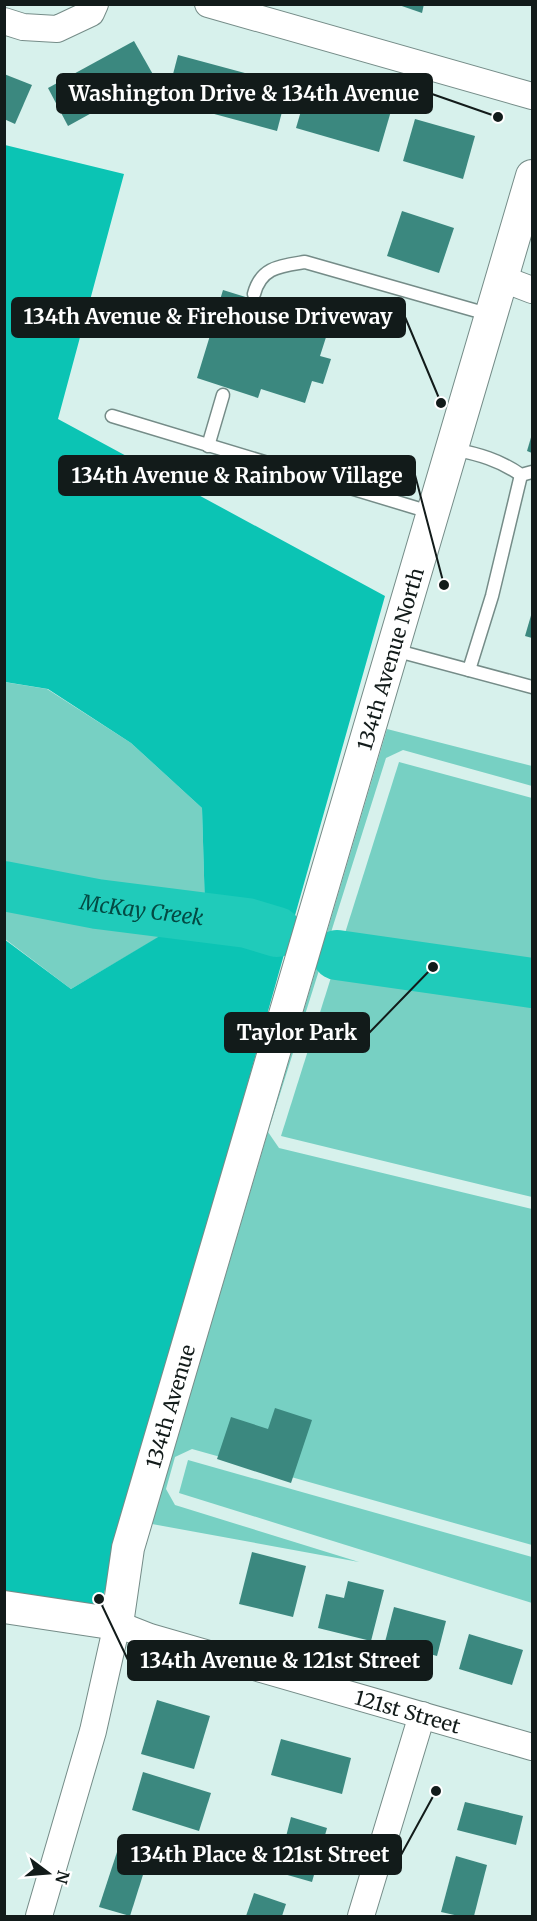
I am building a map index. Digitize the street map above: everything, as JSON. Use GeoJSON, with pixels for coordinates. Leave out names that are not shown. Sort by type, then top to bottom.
{"type":"FeatureCollection","features":[{"type":"Feature","properties":{"kind":"street"},"geometry":{"type":"LineString","coordinates":[[4,21],[23,27],[57,29],[91,13],[96,4]]}},
{"type":"Feature","properties":{"kind":"street"},"geometry":{"type":"LineString","coordinates":[[208,4],[532,96]]}},
{"type":"Feature","properties":{"kind":"street","name":"134th Avenue North"},"geometry":{"type":"LineString","coordinates":[[321,900],[532,176]]}},
{"type":"Feature","properties":{"kind":"street"},"geometry":{"type":"LineString","coordinates":[[503,279],[532,290]]}},
{"type":"Feature","properties":{"kind":"street","name":"134th Avenue"},"geometry":{"type":"LineString","coordinates":[[39,1917],[93,1731],[117,1624],[128,1548],[321,900]]}},
{"type":"Feature","properties":{"kind":"street","name":"121st Street"},"geometry":{"type":"LineString","coordinates":[[4,1606],[117,1624],[150,1637],[532,1747]]}},
{"type":"Feature","properties":{"kind":"street"},"geometry":{"type":"LineString","coordinates":[[362,1917],[422,1715]]}},
{"type":"Feature","properties":{"kind":"lane"},"geometry":{"type":"LineString","coordinates":[[254,294],[265,273],[281,266],[304,262],[492,315]]}},
{"type":"Feature","properties":{"kind":"lane"},"geometry":{"type":"LineString","coordinates":[[208,446],[223,395]]}},
{"type":"Feature","properties":{"kind":"lane"},"geometry":{"type":"LineString","coordinates":[[112,416],[434,513]]}},
{"type":"Feature","properties":{"kind":"lane"},"geometry":{"type":"LineString","coordinates":[[453,449],[483,455],[527,474],[469,670]]}},
{"type":"Feature","properties":{"kind":"lane"},"geometry":{"type":"LineString","coordinates":[[394,650],[532,687]]}},
{"type":"Feature","properties":{"kind":"green space"},"geometry":{"type":"Polygon","coordinates":[[[4,682],[47,689],[131,743],[202,808],[205,910],[71,989],[5,939],[4,682]]]}},
{"type":"Feature","properties":{"kind":"green space"},"geometry":{"type":"Polygon","coordinates":[[[387,729],[532,766],[532,786],[403,750],[386,758],[268,1132],[279,1148],[532,1209],[532,1545],[192,1449],[175,1457],[166,1489],[175,1505],[359,1562],[152,1524],[387,729]]]}},
{"type":"Feature","properties":{"kind":"green space"},"geometry":{"type":"Polygon","coordinates":[[[399,762],[532,798],[532,1197],[281,1136],[399,762]]]}},
{"type":"Feature","properties":{"kind":"green space"},"geometry":{"type":"Polygon","coordinates":[[[188,1460],[532,1557],[532,1603],[179,1493],[188,1460]]]}},
{"type":"Feature","properties":{"kind":"shaded area"},"geometry":{"type":"Polygon","coordinates":[[[5,145],[124,174],[58,419],[385,596],[212,1210],[113,1544],[107,1583],[100,1607],[5,1592],[4,939],[71,989],[205,909],[202,808],[131,743],[48,689],[5,682],[5,145]]]}},
{"type":"Feature","properties":{"kind":"building"},"geometry":{"type":"Polygon","coordinates":[[[396,4],[424,4],[422,13],[396,4]]]}},
{"type":"Feature","properties":{"kind":"building"},"geometry":{"type":"Polygon","coordinates":[[[134,41],[155,78],[68,126],[48,88],[134,41]]]}},
{"type":"Feature","properties":{"kind":"building"},"geometry":{"type":"Polygon","coordinates":[[[178,55],[289,85],[277,131],[166,101],[178,55]]]}},
{"type":"Feature","properties":{"kind":"building"},"geometry":{"type":"Polygon","coordinates":[[[4,74],[32,85],[15,124],[4,119],[4,74]]]}},
{"type":"Feature","properties":{"kind":"building"},"geometry":{"type":"Polygon","coordinates":[[[308,87],[391,111],[379,152],[296,128],[308,87]]]}},
{"type":"Feature","properties":{"kind":"building"},"geometry":{"type":"Polygon","coordinates":[[[415,119],[475,136],[463,179],[403,161],[415,119]]]}},
{"type":"Feature","properties":{"kind":"building"},"geometry":{"type":"Polygon","coordinates":[[[402,211],[454,228],[439,273],[387,256],[402,211]]]}},
{"type":"Feature","properties":{"kind":"building"},"geometry":{"type":"Polygon","coordinates":[[[223,290],[275,306],[273,314],[328,331],[320,356],[331,359],[323,384],[312,381],[305,403],[261,389],[258,398],[197,378],[212,329],[200,325],[205,309],[216,313],[223,290]]]}},
{"type":"Feature","properties":{"kind":"building"},"geometry":{"type":"Polygon","coordinates":[[[532,434],[532,453],[527,451],[532,434]]]}},
{"type":"Feature","properties":{"kind":"building"},"geometry":{"type":"Polygon","coordinates":[[[532,612],[532,638],[525,636],[532,612]]]}},
{"type":"Feature","properties":{"kind":"building"},"geometry":{"type":"Polygon","coordinates":[[[275,1408],[312,1420],[291,1483],[217,1459],[231,1417],[268,1429],[275,1408]]]}},
{"type":"Feature","properties":{"kind":"building"},"geometry":{"type":"Polygon","coordinates":[[[252,1552],[306,1566],[293,1617],[239,1604],[252,1552]]]}},
{"type":"Feature","properties":{"kind":"building"},"geometry":{"type":"Polygon","coordinates":[[[348,1581],[384,1590],[371,1641],[318,1628],[326,1594],[344,1598],[348,1581]]]}},
{"type":"Feature","properties":{"kind":"building"},"geometry":{"type":"Polygon","coordinates":[[[394,1607],[446,1621],[437,1656],[385,1642],[394,1607]]]}},
{"type":"Feature","properties":{"kind":"building"},"geometry":{"type":"Polygon","coordinates":[[[469,1634],[523,1650],[512,1685],[459,1669],[469,1634]]]}},
{"type":"Feature","properties":{"kind":"building"},"geometry":{"type":"Polygon","coordinates":[[[157,1700],[210,1716],[194,1769],[141,1754],[157,1700]]]}},
{"type":"Feature","properties":{"kind":"building"},"geometry":{"type":"Polygon","coordinates":[[[281,1739],[351,1758],[342,1794],[271,1775],[281,1739]]]}},
{"type":"Feature","properties":{"kind":"building"},"geometry":{"type":"Polygon","coordinates":[[[143,1772],[211,1793],[199,1831],[132,1810],[143,1772]]]}},
{"type":"Feature","properties":{"kind":"building"},"geometry":{"type":"Polygon","coordinates":[[[465,1802],[523,1816],[516,1845],[457,1830],[465,1802]]]}},
{"type":"Feature","properties":{"kind":"building"},"geometry":{"type":"Polygon","coordinates":[[[291,1817],[327,1828],[312,1882],[277,1872],[291,1817]]]}},
{"type":"Feature","properties":{"kind":"building"},"geometry":{"type":"Polygon","coordinates":[[[118,1849],[148,1859],[130,1916],[99,1907],[118,1849]]]}},
{"type":"Feature","properties":{"kind":"building"},"geometry":{"type":"Polygon","coordinates":[[[456,1856],[487,1865],[474,1916],[459,1916],[441,1912],[456,1856]]]}},
{"type":"Feature","properties":{"kind":"building"},"geometry":{"type":"Polygon","coordinates":[[[254,1893],[286,1904],[282,1916],[246,1916],[254,1893]]]}},
{"type":"Feature","properties":{"kind":"waterway","name":"McKay Creek"},"geometry":{"type":"LineString","coordinates":[[4,886],[97,904],[247,923],[277,932]]}},
{"type":"Feature","properties":{"kind":"waterway","name":"McKay Creek"},"geometry":{"type":"LineString","coordinates":[[337,955],[532,983]]}},
{"type":"Feature","properties":{"kind":"place","name":"Washington Drive & 134th Avenue"},"geometry":{"type":"Point","coordinates":[498,117]}},
{"type":"Feature","properties":{"kind":"place","name":"134th Avenue & Firehouse Driveway"},"geometry":{"type":"Point","coordinates":[441,403]}},
{"type":"Feature","properties":{"kind":"place","name":"134th Avenue & Rainbow Village"},"geometry":{"type":"Point","coordinates":[444,585]}},
{"type":"Feature","properties":{"kind":"place","name":"Taylor Park"},"geometry":{"type":"Point","coordinates":[433,967]}},
{"type":"Feature","properties":{"kind":"place","name":"134th Avenue & 121st Street"},"geometry":{"type":"Point","coordinates":[99,1599]}},
{"type":"Feature","properties":{"kind":"place","name":"134th Place & 121st Street"},"geometry":{"type":"Point","coordinates":[436,1791]}}]}
